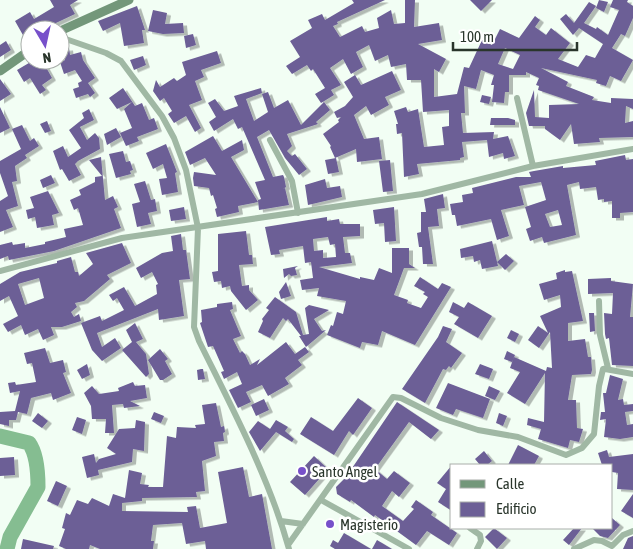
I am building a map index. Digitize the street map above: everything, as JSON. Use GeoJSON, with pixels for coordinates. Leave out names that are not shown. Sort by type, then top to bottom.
{"type":"FeatureCollection","features":[{"type":"Feature","properties":{"kind":"main road"},"geometry":{"type":"LineString","coordinates":[[70,27],[129,0]]}},
{"type":"Feature","properties":{"kind":"main road"},"geometry":{"type":"LineString","coordinates":[[0,71],[20,57]]}},
{"type":"Feature","properties":{"kind":"street"},"geometry":{"type":"LineString","coordinates":[[70,40],[106,53],[121,62],[162,116],[174,138],[186,170],[198,228],[194,327],[281,522],[289,547]]}},
{"type":"Feature","properties":{"kind":"street"},"geometry":{"type":"LineString","coordinates":[[517,98],[533,166]]}},
{"type":"Feature","properties":{"kind":"street"},"geometry":{"type":"LineString","coordinates":[[270,140],[292,181],[298,213]]}},
{"type":"Feature","properties":{"kind":"street"},"geometry":{"type":"LineString","coordinates":[[0,272],[122,238],[422,194],[533,166],[633,149]]}},
{"type":"Feature","properties":{"kind":"street"},"geometry":{"type":"LineString","coordinates":[[599,301],[600,335],[608,362],[608,368],[603,369]]}},
{"type":"Feature","properties":{"kind":"street"},"geometry":{"type":"LineString","coordinates":[[289,547],[303,524],[393,397],[401,398],[441,418],[478,430],[518,436],[566,455],[582,448],[594,434],[599,386],[603,369]]}},
{"type":"Feature","properties":{"kind":"street"},"geometry":{"type":"LineString","coordinates":[[603,369],[633,374]]}},
{"type":"Feature","properties":{"kind":"street"},"geometry":{"type":"LineString","coordinates":[[321,500],[409,549]]}},
{"type":"Feature","properties":{"kind":"street"},"geometry":{"type":"LineString","coordinates":[[281,522],[303,524]]}},
{"type":"Feature","properties":{"kind":"street"},"geometry":{"type":"LineString","coordinates":[[471,529],[480,535],[481,541],[477,549]]}},
{"type":"Feature","properties":{"kind":"street"},"geometry":{"type":"LineString","coordinates":[[574,549],[594,540],[602,540],[612,546],[623,535],[633,531]]}},
{"type":"Feature","properties":{"kind":"building"},"geometry":{"type":"Polygon","coordinates":[[[50,0],[78,0],[70,5],[75,14],[62,20],[20,20],[20,30],[15,21],[30,12],[34,19],[54,7],[50,0]]]}},
{"type":"Feature","properties":{"kind":"building"},"geometry":{"type":"Polygon","coordinates":[[[352,0],[385,0],[337,22],[338,24],[333,26],[340,37],[362,26],[365,32],[379,28],[377,18],[391,10],[394,24],[405,23],[405,0],[415,0],[414,27],[439,23],[442,40],[418,44],[446,59],[439,72],[434,69],[434,97],[457,94],[464,67],[469,68],[482,40],[492,45],[500,29],[519,38],[535,16],[540,20],[535,27],[546,35],[551,28],[570,43],[558,59],[578,67],[586,55],[595,58],[603,44],[579,28],[573,35],[560,19],[566,14],[574,23],[589,2],[596,6],[584,23],[596,29],[597,27],[608,35],[619,10],[610,7],[613,0],[628,0],[627,2],[633,6],[633,18],[625,36],[621,34],[612,48],[633,60],[621,81],[610,76],[606,86],[596,83],[597,80],[541,68],[568,82],[566,86],[594,97],[592,100],[611,103],[611,98],[633,99],[633,109],[626,106],[625,123],[633,121],[633,137],[599,138],[600,142],[574,144],[571,124],[560,140],[545,129],[545,126],[529,126],[526,113],[534,90],[535,117],[549,118],[549,105],[579,104],[538,90],[539,86],[536,85],[539,78],[526,72],[526,75],[509,75],[509,92],[505,92],[504,103],[492,102],[494,85],[491,85],[494,75],[481,70],[476,89],[464,86],[465,113],[461,113],[463,133],[494,132],[493,139],[508,136],[515,156],[504,159],[503,153],[489,157],[487,140],[462,142],[464,157],[460,158],[460,160],[417,164],[419,174],[404,177],[402,133],[397,134],[396,124],[398,124],[394,111],[406,107],[408,112],[418,109],[424,147],[444,145],[442,127],[449,126],[449,110],[423,112],[421,80],[407,80],[406,64],[391,67],[388,55],[375,61],[369,45],[356,52],[363,67],[351,74],[343,59],[330,68],[341,85],[331,90],[334,95],[321,103],[315,94],[325,88],[313,69],[311,71],[307,65],[292,74],[286,66],[300,57],[290,41],[312,28],[308,20],[322,14],[325,20],[354,3],[352,0]],[[505,48],[498,64],[513,69],[520,55],[505,48]]]}},
{"type":"Feature","properties":{"kind":"building"},"geometry":{"type":"Polygon","coordinates":[[[470,0],[492,0],[481,11],[470,0]]]}},
{"type":"Feature","properties":{"kind":"building"},"geometry":{"type":"Polygon","coordinates":[[[599,0],[608,2],[604,12],[596,8],[599,0]]]}},
{"type":"Feature","properties":{"kind":"building"},"geometry":{"type":"Polygon","coordinates":[[[137,6],[145,30],[142,30],[144,43],[124,46],[120,23],[103,31],[98,21],[137,6]]]}},
{"type":"Feature","properties":{"kind":"building"},"geometry":{"type":"Polygon","coordinates":[[[153,10],[167,13],[165,24],[183,23],[184,33],[163,34],[148,31],[153,10]]]}},
{"type":"Feature","properties":{"kind":"building"},"geometry":{"type":"Polygon","coordinates":[[[193,34],[196,45],[186,48],[184,36],[193,34]]]}},
{"type":"Feature","properties":{"kind":"building"},"geometry":{"type":"Polygon","coordinates":[[[6,41],[11,50],[0,57],[0,45],[6,41]]]}},
{"type":"Feature","properties":{"kind":"building"},"geometry":{"type":"Polygon","coordinates":[[[217,51],[221,63],[201,70],[204,77],[195,81],[202,100],[189,105],[201,128],[195,132],[186,116],[174,123],[168,114],[172,111],[164,98],[160,101],[153,91],[156,80],[160,87],[174,78],[177,81],[186,75],[182,62],[217,51]]]}},
{"type":"Feature","properties":{"kind":"building"},"geometry":{"type":"Polygon","coordinates":[[[81,52],[83,60],[95,78],[88,83],[95,93],[90,97],[88,94],[76,98],[73,89],[79,87],[78,83],[82,81],[75,70],[64,74],[63,70],[70,70],[70,55],[81,52]]]}},
{"type":"Feature","properties":{"kind":"building"},"geometry":{"type":"Polygon","coordinates":[[[143,56],[146,65],[134,70],[130,60],[143,56]]]}},
{"type":"Feature","properties":{"kind":"building"},"geometry":{"type":"Polygon","coordinates":[[[20,68],[20,70],[48,70],[52,78],[42,85],[46,90],[40,94],[30,78],[24,82],[17,70],[20,68]]]}},
{"type":"Feature","properties":{"kind":"building"},"geometry":{"type":"Polygon","coordinates":[[[392,71],[401,90],[385,97],[389,105],[371,115],[366,106],[354,115],[364,139],[379,137],[382,159],[357,162],[356,149],[335,158],[331,146],[323,134],[339,122],[338,120],[341,117],[337,118],[334,112],[345,106],[353,97],[344,82],[355,75],[361,85],[392,71]]]}},
{"type":"Feature","properties":{"kind":"building"},"geometry":{"type":"Polygon","coordinates":[[[0,79],[11,94],[0,101],[0,79]]]}},
{"type":"Feature","properties":{"kind":"building"},"geometry":{"type":"Polygon","coordinates":[[[123,88],[135,106],[142,103],[149,120],[154,118],[158,129],[137,137],[139,141],[126,146],[120,133],[132,128],[124,109],[132,102],[117,109],[109,98],[123,88]]]}},
{"type":"Feature","properties":{"kind":"building"},"geometry":{"type":"Polygon","coordinates":[[[261,88],[262,93],[246,99],[254,121],[268,112],[262,94],[268,92],[274,108],[288,100],[301,125],[324,102],[330,110],[316,122],[318,124],[287,134],[292,146],[287,151],[292,156],[295,154],[307,169],[299,175],[285,158],[269,130],[257,137],[273,177],[283,175],[284,177],[286,187],[283,189],[285,188],[289,205],[259,210],[258,200],[261,199],[255,182],[265,180],[242,127],[238,129],[233,119],[214,131],[209,122],[216,117],[208,103],[215,99],[224,111],[238,106],[234,96],[261,88]]]}},
{"type":"Feature","properties":{"kind":"building"},"geometry":{"type":"Polygon","coordinates":[[[482,95],[491,97],[489,104],[480,102],[482,95]]]}},
{"type":"Feature","properties":{"kind":"building"},"geometry":{"type":"Polygon","coordinates":[[[0,107],[10,128],[0,133],[0,107]]]}},
{"type":"Feature","properties":{"kind":"building"},"geometry":{"type":"Polygon","coordinates":[[[89,109],[94,120],[80,127],[87,140],[95,133],[99,138],[100,149],[75,164],[81,175],[69,181],[62,169],[60,170],[53,151],[63,146],[68,157],[81,148],[69,130],[84,118],[82,113],[89,109]]]}},
{"type":"Feature","properties":{"kind":"building"},"geometry":{"type":"Polygon","coordinates":[[[491,118],[515,120],[515,125],[490,125],[491,118]]]}},
{"type":"Feature","properties":{"kind":"building"},"geometry":{"type":"Polygon","coordinates":[[[47,121],[51,131],[45,133],[40,124],[47,121]]]}},
{"type":"Feature","properties":{"kind":"building"},"geometry":{"type":"Polygon","coordinates":[[[22,125],[30,141],[34,138],[39,146],[25,155],[27,158],[15,166],[17,181],[12,182],[18,206],[6,210],[13,227],[0,232],[0,201],[8,196],[0,173],[0,161],[21,149],[12,129],[22,125]]]}},
{"type":"Feature","properties":{"kind":"building"},"geometry":{"type":"Polygon","coordinates":[[[116,128],[121,137],[107,145],[104,134],[116,128]]]}},
{"type":"Feature","properties":{"kind":"building"},"geometry":{"type":"Polygon","coordinates":[[[213,136],[222,151],[242,140],[244,150],[231,157],[258,202],[238,206],[239,212],[217,217],[215,209],[217,208],[209,188],[194,186],[193,178],[194,172],[216,175],[205,158],[190,165],[185,152],[213,136]]]}},
{"type":"Feature","properties":{"kind":"building"},"geometry":{"type":"Polygon","coordinates":[[[166,144],[177,172],[175,173],[178,192],[162,195],[159,179],[167,178],[163,164],[153,169],[146,153],[166,144]]]}},
{"type":"Feature","properties":{"kind":"building"},"geometry":{"type":"Polygon","coordinates":[[[123,151],[126,162],[130,161],[133,170],[130,171],[131,174],[116,178],[109,154],[123,151]]]}},
{"type":"Feature","properties":{"kind":"building"},"geometry":{"type":"Polygon","coordinates":[[[625,155],[626,160],[633,159],[633,212],[620,213],[620,218],[612,218],[612,201],[604,202],[604,199],[598,200],[596,187],[580,189],[579,182],[567,185],[576,235],[544,243],[542,237],[530,241],[526,229],[531,227],[525,207],[546,200],[541,182],[519,186],[524,205],[501,210],[509,236],[497,240],[491,219],[457,226],[455,215],[452,215],[450,204],[463,202],[462,195],[473,193],[472,188],[516,177],[531,177],[529,172],[534,171],[563,166],[563,168],[596,165],[595,161],[625,155]],[[558,210],[545,214],[550,227],[562,225],[558,210]]]}},
{"type":"Feature","properties":{"kind":"building"},"geometry":{"type":"Polygon","coordinates":[[[101,157],[105,200],[113,196],[118,207],[114,209],[121,228],[54,251],[9,260],[8,256],[0,259],[0,245],[12,242],[13,245],[25,243],[25,248],[45,244],[45,242],[66,237],[64,229],[83,225],[78,208],[74,210],[70,200],[81,195],[79,190],[95,182],[95,177],[102,176],[89,160],[101,157]]]}},
{"type":"Feature","properties":{"kind":"building"},"geometry":{"type":"Polygon","coordinates":[[[336,158],[339,172],[328,174],[325,160],[336,158]]]}},
{"type":"Feature","properties":{"kind":"building"},"geometry":{"type":"Polygon","coordinates":[[[390,160],[393,191],[383,192],[379,161],[390,160]]]}},
{"type":"Feature","properties":{"kind":"building"},"geometry":{"type":"Polygon","coordinates":[[[51,175],[55,183],[43,188],[40,180],[51,175]]]}},
{"type":"Feature","properties":{"kind":"building"},"geometry":{"type":"Polygon","coordinates":[[[325,179],[327,188],[340,186],[342,197],[308,205],[305,185],[325,179]]]}},
{"type":"Feature","properties":{"kind":"building"},"geometry":{"type":"Polygon","coordinates":[[[145,181],[151,200],[155,199],[157,211],[148,213],[151,224],[137,227],[132,204],[140,202],[134,184],[145,181]]]}},
{"type":"Feature","properties":{"kind":"building"},"geometry":{"type":"Polygon","coordinates":[[[48,191],[59,213],[52,215],[54,225],[37,228],[35,217],[28,219],[26,210],[34,208],[30,197],[48,191]]]}},
{"type":"Feature","properties":{"kind":"building"},"geometry":{"type":"Polygon","coordinates":[[[443,194],[445,208],[437,209],[439,226],[428,227],[433,264],[423,264],[422,247],[419,247],[417,233],[421,232],[421,212],[426,212],[424,199],[443,194]]]}},
{"type":"Feature","properties":{"kind":"building"},"geometry":{"type":"Polygon","coordinates":[[[184,207],[186,219],[171,221],[169,210],[184,207]]]}},
{"type":"Feature","properties":{"kind":"building"},"geometry":{"type":"Polygon","coordinates":[[[394,207],[396,241],[385,242],[384,223],[375,224],[373,210],[394,207]]]}},
{"type":"Feature","properties":{"kind":"building"},"geometry":{"type":"Polygon","coordinates":[[[327,217],[327,221],[339,219],[340,224],[360,224],[360,236],[343,237],[345,253],[350,253],[352,263],[319,267],[360,279],[360,277],[374,280],[379,268],[392,273],[392,248],[409,248],[409,264],[415,268],[404,268],[394,295],[408,300],[407,303],[421,308],[428,297],[423,294],[425,292],[414,286],[420,277],[438,289],[442,283],[451,287],[415,345],[382,331],[378,345],[362,342],[360,348],[327,335],[331,325],[333,326],[337,312],[343,314],[346,301],[317,296],[319,288],[302,290],[300,280],[313,278],[311,262],[305,263],[303,246],[279,250],[280,254],[271,255],[265,227],[327,217]],[[328,237],[313,239],[314,251],[323,250],[323,258],[336,257],[335,244],[330,245],[328,237]]]}},
{"type":"Feature","properties":{"kind":"building"},"geometry":{"type":"Polygon","coordinates":[[[246,231],[249,255],[252,255],[253,264],[239,265],[242,286],[249,285],[249,290],[258,300],[246,310],[231,291],[230,286],[222,288],[221,281],[214,282],[212,272],[218,271],[218,234],[246,231]]]}},
{"type":"Feature","properties":{"kind":"building"},"geometry":{"type":"Polygon","coordinates":[[[181,234],[183,250],[186,250],[190,279],[179,280],[184,316],[159,320],[158,309],[97,333],[102,347],[115,338],[121,348],[102,361],[92,350],[81,323],[100,316],[102,321],[124,310],[117,298],[113,301],[109,295],[124,287],[135,306],[157,294],[156,285],[158,284],[152,272],[141,278],[136,268],[162,253],[173,251],[171,236],[181,234]]]}},
{"type":"Feature","properties":{"kind":"building"},"geometry":{"type":"Polygon","coordinates":[[[492,241],[498,266],[482,269],[480,260],[474,262],[473,256],[461,258],[460,249],[492,241]]]}},
{"type":"Feature","properties":{"kind":"building"},"geometry":{"type":"Polygon","coordinates":[[[122,243],[131,263],[107,275],[110,279],[84,301],[75,303],[77,307],[71,312],[74,317],[79,314],[81,321],[62,327],[51,327],[54,335],[43,340],[38,329],[25,335],[21,325],[8,332],[3,324],[18,316],[9,296],[0,301],[0,284],[20,272],[57,263],[57,261],[71,257],[75,272],[78,272],[79,276],[93,264],[86,253],[122,243]],[[39,278],[18,284],[25,305],[44,298],[39,278]]]}},
{"type":"Feature","properties":{"kind":"building"},"geometry":{"type":"Polygon","coordinates":[[[506,254],[514,261],[505,270],[497,262],[506,254]]]}},
{"type":"Feature","properties":{"kind":"building"},"geometry":{"type":"Polygon","coordinates":[[[298,266],[295,268],[297,275],[291,276],[289,274],[284,278],[283,269],[298,266]]]}},
{"type":"Feature","properties":{"kind":"building"},"geometry":{"type":"Polygon","coordinates":[[[565,270],[565,272],[572,271],[583,321],[568,323],[568,341],[585,339],[588,357],[591,357],[592,370],[591,374],[572,375],[568,400],[576,400],[577,428],[583,429],[579,442],[570,440],[568,448],[538,439],[541,429],[527,425],[528,418],[544,422],[545,373],[525,404],[507,393],[520,372],[510,368],[514,357],[546,371],[547,367],[552,368],[550,332],[539,348],[528,340],[538,326],[548,333],[540,316],[561,307],[560,295],[544,300],[539,284],[557,279],[556,273],[565,270]]]}},
{"type":"Feature","properties":{"kind":"building"},"geometry":{"type":"Polygon","coordinates":[[[611,278],[611,281],[633,284],[630,317],[633,317],[633,366],[612,365],[609,338],[606,339],[605,334],[604,313],[612,314],[613,293],[588,294],[588,279],[611,278]]]}},
{"type":"Feature","properties":{"kind":"building"},"geometry":{"type":"Polygon","coordinates":[[[286,282],[291,296],[281,299],[279,292],[286,282]]]}},
{"type":"Feature","properties":{"kind":"building"},"geometry":{"type":"Polygon","coordinates":[[[275,297],[296,312],[303,335],[309,334],[305,308],[309,305],[329,310],[314,319],[322,331],[326,330],[306,347],[299,336],[301,336],[288,319],[286,321],[283,318],[270,338],[258,332],[263,321],[262,319],[269,310],[266,308],[275,297]]]}},
{"type":"Feature","properties":{"kind":"building"},"geometry":{"type":"Polygon","coordinates":[[[232,302],[233,309],[230,310],[241,336],[233,339],[240,353],[242,351],[245,354],[250,365],[260,359],[257,365],[286,342],[295,354],[305,347],[309,352],[298,360],[302,365],[285,378],[289,384],[268,396],[262,385],[246,392],[251,402],[238,408],[229,390],[242,384],[237,372],[224,379],[221,372],[224,371],[213,346],[208,347],[200,323],[202,322],[201,310],[217,307],[217,304],[232,302]]]}},
{"type":"Feature","properties":{"kind":"building"},"geometry":{"type":"Polygon","coordinates":[[[453,302],[464,308],[468,302],[492,316],[478,338],[454,324],[459,317],[449,312],[453,302]]]}},
{"type":"Feature","properties":{"kind":"building"},"geometry":{"type":"Polygon","coordinates":[[[589,313],[594,313],[595,331],[590,332],[589,313]]]}},
{"type":"Feature","properties":{"kind":"building"},"geometry":{"type":"Polygon","coordinates":[[[135,323],[143,339],[136,342],[146,354],[149,374],[146,377],[122,350],[132,342],[126,330],[135,323]]]}},
{"type":"Feature","properties":{"kind":"building"},"geometry":{"type":"Polygon","coordinates":[[[443,326],[452,329],[446,342],[462,353],[451,368],[449,366],[446,370],[443,369],[425,403],[402,389],[438,337],[443,326]]]}},
{"type":"Feature","properties":{"kind":"building"},"geometry":{"type":"Polygon","coordinates":[[[511,330],[519,334],[515,342],[507,338],[511,330]]]}},
{"type":"Feature","properties":{"kind":"building"},"geometry":{"type":"Polygon","coordinates":[[[45,348],[50,363],[63,360],[66,372],[63,373],[71,393],[53,400],[51,393],[31,398],[27,414],[18,412],[16,420],[9,420],[9,426],[0,424],[0,412],[15,411],[20,391],[10,393],[8,383],[15,382],[16,385],[36,382],[32,363],[27,364],[24,353],[45,348]]]}},
{"type":"Feature","properties":{"kind":"building"},"geometry":{"type":"Polygon","coordinates":[[[160,349],[168,359],[165,361],[172,374],[163,380],[160,380],[148,360],[160,349]]]}},
{"type":"Feature","properties":{"kind":"building"},"geometry":{"type":"Polygon","coordinates":[[[507,351],[515,355],[512,362],[504,359],[507,351]]]}},
{"type":"Feature","properties":{"kind":"building"},"geometry":{"type":"Polygon","coordinates":[[[87,364],[90,375],[82,379],[77,370],[87,364]]]}},
{"type":"Feature","properties":{"kind":"building"},"geometry":{"type":"Polygon","coordinates":[[[480,364],[493,369],[489,379],[475,374],[480,364]]]}},
{"type":"Feature","properties":{"kind":"building"},"geometry":{"type":"Polygon","coordinates":[[[203,369],[205,379],[198,380],[197,370],[203,369]]]}},
{"type":"Feature","properties":{"kind":"building"},"geometry":{"type":"Polygon","coordinates":[[[610,375],[623,379],[618,400],[623,399],[624,405],[633,404],[633,411],[625,412],[627,425],[633,424],[633,437],[620,439],[604,437],[606,419],[600,420],[601,412],[605,412],[603,393],[606,393],[610,375]]]}},
{"type":"Feature","properties":{"kind":"building"},"geometry":{"type":"Polygon","coordinates":[[[133,382],[135,386],[145,385],[147,398],[130,401],[140,406],[124,408],[123,404],[112,405],[114,433],[105,433],[106,419],[92,419],[91,406],[84,393],[92,386],[99,394],[119,391],[118,388],[133,382]]]}},
{"type":"Feature","properties":{"kind":"building"},"geometry":{"type":"Polygon","coordinates":[[[448,383],[490,399],[483,418],[456,409],[453,415],[436,408],[448,383]]]}},
{"type":"Feature","properties":{"kind":"building"},"geometry":{"type":"Polygon","coordinates":[[[489,386],[500,391],[495,400],[485,396],[489,386]]]}},
{"type":"Feature","properties":{"kind":"building"},"geometry":{"type":"Polygon","coordinates":[[[358,398],[372,408],[353,435],[349,431],[334,455],[300,434],[311,417],[333,431],[358,398]]]}},
{"type":"Feature","properties":{"kind":"building"},"geometry":{"type":"Polygon","coordinates":[[[264,399],[269,410],[256,416],[251,405],[264,399]]]}},
{"type":"Feature","properties":{"kind":"building"},"geometry":{"type":"Polygon","coordinates":[[[397,402],[439,430],[431,439],[409,422],[375,469],[387,479],[394,471],[410,483],[399,497],[392,491],[382,506],[403,521],[414,509],[411,507],[416,500],[433,512],[431,515],[457,533],[449,545],[427,531],[416,545],[375,515],[374,517],[351,500],[350,502],[337,494],[336,487],[346,477],[397,402]]]}},
{"type":"Feature","properties":{"kind":"building"},"geometry":{"type":"Polygon","coordinates":[[[216,403],[221,427],[224,426],[224,441],[214,442],[216,456],[202,461],[205,491],[196,492],[197,497],[142,498],[142,501],[122,503],[122,511],[188,512],[187,507],[196,506],[200,528],[227,523],[218,472],[243,467],[249,497],[262,494],[272,549],[206,549],[205,541],[186,544],[182,523],[153,525],[151,541],[154,541],[153,549],[100,549],[90,545],[89,549],[66,549],[59,546],[65,529],[62,528],[66,513],[70,515],[77,500],[88,504],[92,498],[109,506],[113,494],[125,498],[129,470],[142,473],[140,484],[149,485],[148,487],[163,487],[167,436],[176,438],[177,427],[196,428],[195,425],[205,424],[202,405],[216,403]]]}},
{"type":"Feature","properties":{"kind":"building"},"geometry":{"type":"Polygon","coordinates":[[[154,412],[164,416],[161,423],[151,419],[154,412]]]}},
{"type":"Feature","properties":{"kind":"building"},"geometry":{"type":"Polygon","coordinates":[[[38,413],[48,421],[42,428],[32,421],[38,413]]]}},
{"type":"Feature","properties":{"kind":"building"},"geometry":{"type":"Polygon","coordinates":[[[499,413],[507,416],[503,426],[496,423],[499,413]]]}},
{"type":"Feature","properties":{"kind":"building"},"geometry":{"type":"Polygon","coordinates":[[[77,417],[86,420],[82,434],[72,430],[77,417]]]}},
{"type":"Feature","properties":{"kind":"building"},"geometry":{"type":"Polygon","coordinates":[[[136,420],[145,422],[144,451],[133,449],[132,462],[98,470],[99,475],[87,478],[82,457],[94,454],[96,463],[99,459],[116,454],[107,448],[119,429],[135,428],[136,420]]]}},
{"type":"Feature","properties":{"kind":"building"},"geometry":{"type":"Polygon","coordinates":[[[276,420],[288,427],[285,431],[294,439],[292,442],[276,432],[260,451],[249,432],[258,421],[270,429],[276,420]]]}},
{"type":"Feature","properties":{"kind":"building"},"geometry":{"type":"Polygon","coordinates":[[[518,445],[539,456],[535,464],[508,464],[518,445]]]}},
{"type":"Feature","properties":{"kind":"building"},"geometry":{"type":"Polygon","coordinates":[[[607,450],[609,457],[633,454],[633,490],[617,489],[618,473],[613,472],[613,464],[602,464],[598,453],[607,450]]]}},
{"type":"Feature","properties":{"kind":"building"},"geometry":{"type":"Polygon","coordinates":[[[484,451],[492,461],[488,464],[479,464],[475,459],[484,451]]]}},
{"type":"Feature","properties":{"kind":"building"},"geometry":{"type":"Polygon","coordinates":[[[314,456],[328,469],[305,495],[290,482],[314,456]]]}},
{"type":"Feature","properties":{"kind":"building"},"geometry":{"type":"Polygon","coordinates":[[[14,457],[15,475],[0,476],[0,458],[14,457]]]}},
{"type":"Feature","properties":{"kind":"building"},"geometry":{"type":"Polygon","coordinates":[[[450,467],[450,510],[438,502],[446,489],[437,483],[450,467]]]}},
{"type":"Feature","properties":{"kind":"building"},"geometry":{"type":"Polygon","coordinates":[[[56,481],[67,486],[58,506],[47,501],[56,481]]]}},
{"type":"Feature","properties":{"kind":"building"},"geometry":{"type":"Polygon","coordinates":[[[633,494],[633,518],[621,511],[633,494]]]}},
{"type":"Feature","properties":{"kind":"building"},"geometry":{"type":"Polygon","coordinates":[[[613,519],[620,525],[608,538],[600,536],[593,529],[613,529],[613,519]]]}},
{"type":"Feature","properties":{"kind":"building"},"geometry":{"type":"Polygon","coordinates":[[[495,529],[507,538],[497,549],[485,537],[495,529]]]}},
{"type":"Feature","properties":{"kind":"building"},"geometry":{"type":"Polygon","coordinates":[[[573,529],[581,529],[569,545],[563,540],[573,529]]]}},
{"type":"Feature","properties":{"kind":"building"},"geometry":{"type":"Polygon","coordinates":[[[344,533],[371,549],[335,549],[330,546],[333,540],[338,543],[344,533]]]}},
{"type":"Feature","properties":{"kind":"building"},"geometry":{"type":"Polygon","coordinates":[[[633,536],[633,549],[623,549],[628,538],[633,536]]]}},
{"type":"Feature","properties":{"kind":"building"},"geometry":{"type":"Polygon","coordinates":[[[23,539],[54,546],[53,549],[21,549],[23,539]]]}},
{"type":"Feature","properties":{"kind":"building"},"geometry":{"type":"Polygon","coordinates":[[[377,540],[392,549],[372,549],[377,540]]]}},
{"type":"Feature","properties":{"kind":"waterway"},"geometry":{"type":"LineString","coordinates":[[0,436],[29,443],[32,447],[38,476],[38,487],[10,537],[7,549]]}},
{"type":"Feature","properties":{"kind":"place","name":"Santo Angel"},"geometry":{"type":"Point","coordinates":[302,471]}},
{"type":"Feature","properties":{"kind":"place","name":"Magisterio"},"geometry":{"type":"Point","coordinates":[330,524]}}]}
